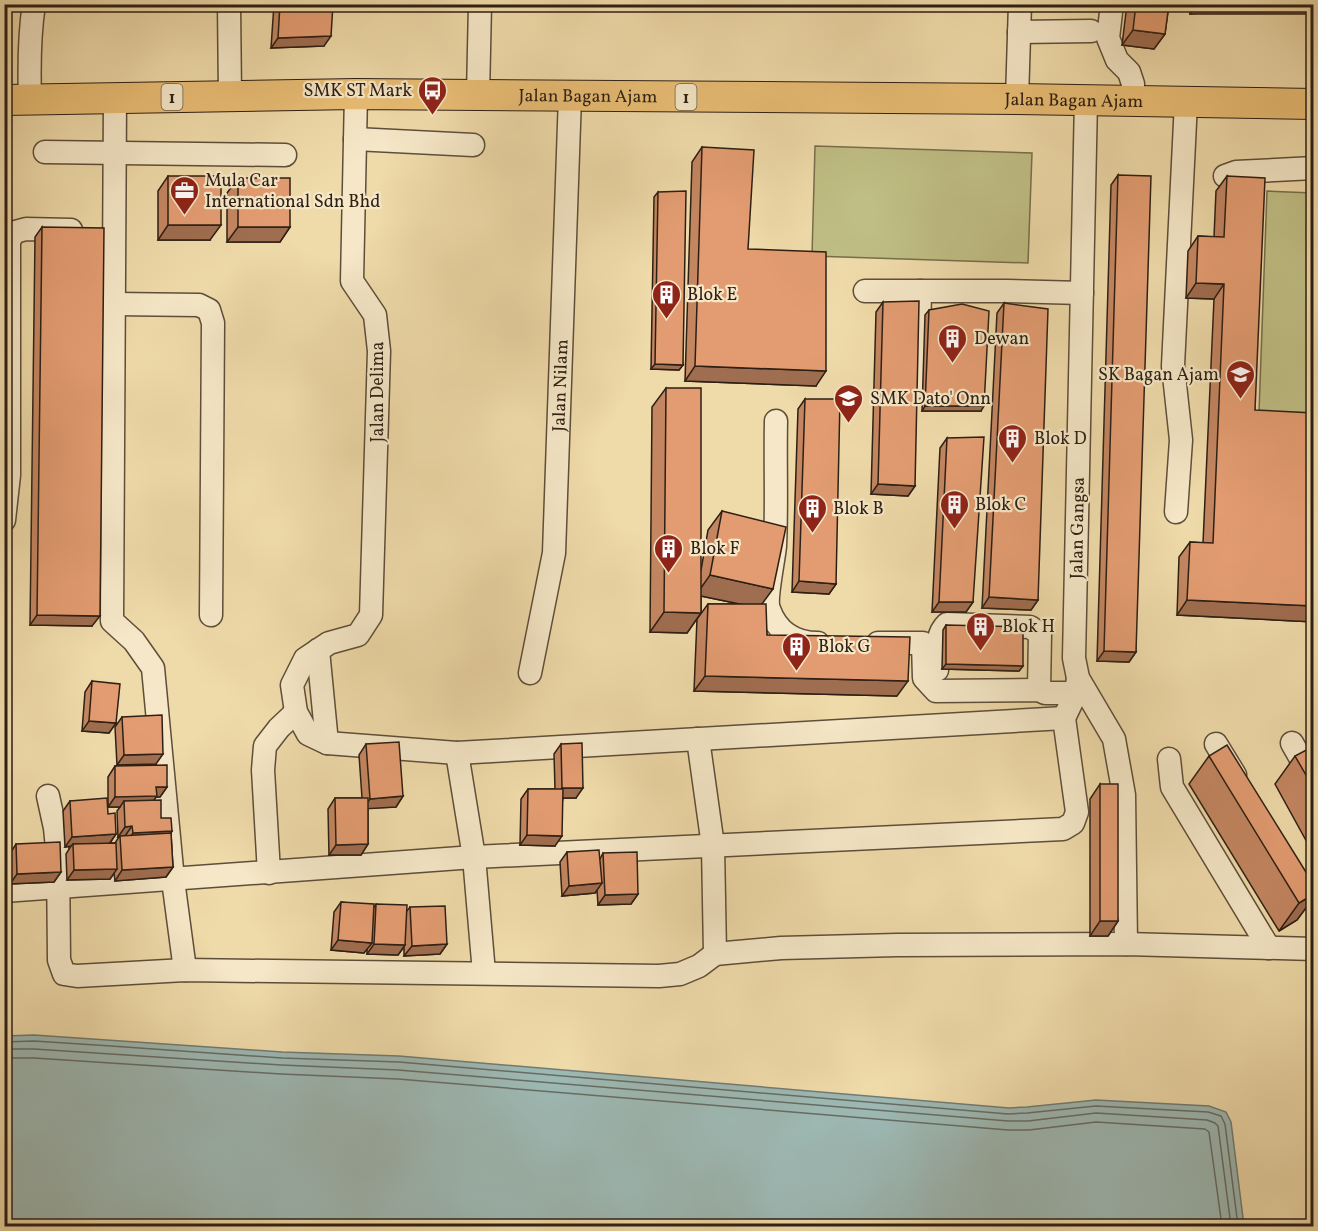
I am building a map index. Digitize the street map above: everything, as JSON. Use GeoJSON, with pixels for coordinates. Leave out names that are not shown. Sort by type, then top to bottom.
{"type":"FeatureCollection","features":[{"type":"Feature","properties":{"kind":"main road","name":"Jalan Bagan Ajam"},"geometry":{"type":"LineString","coordinates":[[17,100],[356,94],[1017,99],[1314,104]]}},
{"type":"Feature","properties":{"kind":"street"},"geometry":{"type":"LineString","coordinates":[[17,100],[29,62],[34,4]]}},
{"type":"Feature","properties":{"kind":"street"},"geometry":{"type":"LineString","coordinates":[[229,4],[230,96]]}},
{"type":"Feature","properties":{"kind":"street"},"geometry":{"type":"LineString","coordinates":[[478,95],[480,4]]}},
{"type":"Feature","properties":{"kind":"street"},"geometry":{"type":"LineString","coordinates":[[1017,99],[1020,4]]}},
{"type":"Feature","properties":{"kind":"street"},"geometry":{"type":"LineString","coordinates":[[1112,4],[1108,38],[1117,60],[1129,72],[1133,84],[1133,101]]}},
{"type":"Feature","properties":{"kind":"street"},"geometry":{"type":"LineString","coordinates":[[1019,32],[1091,31]]}},
{"type":"Feature","properties":{"kind":"street","name":"Jalan Delima"},"geometry":{"type":"LineString","coordinates":[[311,655],[329,643],[358,635],[372,615],[379,351],[375,315],[352,281],[356,94]]}},
{"type":"Feature","properties":{"kind":"street","name":"Jalan Nilam"},"geometry":{"type":"LineString","coordinates":[[530,673],[554,553],[570,96]]}},
{"type":"Feature","properties":{"kind":"street"},"geometry":{"type":"LineString","coordinates":[[115,98],[112,621],[134,641],[153,668],[185,970]]}},
{"type":"Feature","properties":{"kind":"street","name":"Jalan Gangsa"},"geometry":{"type":"LineString","coordinates":[[1086,100],[1074,658],[1077,686],[1114,739],[1124,795],[1126,944]]}},
{"type":"Feature","properties":{"kind":"street"},"geometry":{"type":"LineString","coordinates":[[1176,512],[1181,440],[1173,366],[1186,102]]}},
{"type":"Feature","properties":{"kind":"street"},"geometry":{"type":"LineString","coordinates":[[356,139],[473,145]]}},
{"type":"Feature","properties":{"kind":"street"},"geometry":{"type":"LineString","coordinates":[[45,152],[285,155]]}},
{"type":"Feature","properties":{"kind":"street"},"geometry":{"type":"LineString","coordinates":[[1225,176],[1236,172],[1314,168]]}},
{"type":"Feature","properties":{"kind":"street"},"geometry":{"type":"LineString","coordinates":[[4,520],[9,475],[7,348],[9,240],[15,232],[26,229],[114,231]]}},
{"type":"Feature","properties":{"kind":"street"},"geometry":{"type":"LineString","coordinates":[[865,291],[1082,293]]}},
{"type":"Feature","properties":{"kind":"street"},"geometry":{"type":"LineString","coordinates":[[918,387],[920,291]]}},
{"type":"Feature","properties":{"kind":"street"},"geometry":{"type":"LineString","coordinates":[[114,304],[199,305],[209,310],[213,323],[211,615]]}},
{"type":"Feature","properties":{"kind":"street"},"geometry":{"type":"LineString","coordinates":[[776,421],[775,547],[768,607],[776,626],[790,637],[805,643],[923,642],[924,678],[936,691],[1039,690],[1045,693],[1077,686]]}},
{"type":"Feature","properties":{"kind":"street"},"geometry":{"type":"LineString","coordinates":[[936,691],[939,635],[947,624],[1030,627],[1040,634],[1039,690]]}},
{"type":"Feature","properties":{"kind":"street"},"geometry":{"type":"LineString","coordinates":[[311,655],[292,685],[296,712],[308,734],[327,743],[457,753],[1064,718]]}},
{"type":"Feature","properties":{"kind":"street"},"geometry":{"type":"LineString","coordinates":[[311,655],[327,743]]}},
{"type":"Feature","properties":{"kind":"street"},"geometry":{"type":"LineString","coordinates":[[4,891],[474,857],[1064,829],[1073,823],[1077,812],[1064,718],[1077,686]]}},
{"type":"Feature","properties":{"kind":"street"},"geometry":{"type":"LineString","coordinates":[[269,873],[263,770],[265,746],[296,712]]}},
{"type":"Feature","properties":{"kind":"street"},"geometry":{"type":"LineString","coordinates":[[698,740],[713,846],[715,954]]}},
{"type":"Feature","properties":{"kind":"street"},"geometry":{"type":"LineString","coordinates":[[1292,743],[1314,782]]}},
{"type":"Feature","properties":{"kind":"street"},"geometry":{"type":"LineString","coordinates":[[1215,744],[1247,794]]}},
{"type":"Feature","properties":{"kind":"street"},"geometry":{"type":"LineString","coordinates":[[457,753],[474,857],[484,973]]}},
{"type":"Feature","properties":{"kind":"street"},"geometry":{"type":"LineString","coordinates":[[1169,759],[1172,787],[1269,948]]}},
{"type":"Feature","properties":{"kind":"street"},"geometry":{"type":"LineString","coordinates":[[48,796],[55,828],[58,858],[59,960],[64,974],[77,976],[185,970],[659,976],[680,974],[699,966],[715,954],[782,948],[897,945],[1126,944],[1314,949]]}},
{"type":"Feature","properties":{"kind":"shaded area"},"geometry":{"type":"Polygon","coordinates":[[[815,146],[1032,153],[1028,263],[812,256],[815,146]]]}},
{"type":"Feature","properties":{"kind":"shaded area"},"geometry":{"type":"Polygon","coordinates":[[[1267,191],[1313,193],[1313,415],[1259,412],[1267,191]]]}},
{"type":"Feature","properties":{"kind":"water"},"geometry":{"type":"Polygon","coordinates":[[[34,1035],[282,1052],[399,1056],[1009,1108],[1096,1100],[1209,1106],[1226,1112],[1231,1122],[1244,1226],[5,1226],[5,1036],[34,1035]]]}},
{"type":"Feature","properties":{"kind":"building"},"geometry":{"type":"Polygon","coordinates":[[[280,4],[333,4],[331,36],[278,38],[280,4]]]}},
{"type":"Feature","properties":{"kind":"building"},"geometry":{"type":"Polygon","coordinates":[[[1136,4],[1169,4],[1165,34],[1133,30],[1136,4]]]}},
{"type":"Feature","properties":{"kind":"building"},"geometry":{"type":"Polygon","coordinates":[[[702,147],[754,150],[748,249],[826,252],[826,371],[695,366],[702,147]]]}},
{"type":"Feature","properties":{"kind":"building"},"geometry":{"type":"Polygon","coordinates":[[[1118,175],[1151,176],[1136,652],[1104,651],[1118,175]]]}},
{"type":"Feature","properties":{"kind":"building"},"geometry":{"type":"Polygon","coordinates":[[[168,176],[221,176],[221,225],[168,225],[168,176]]]}},
{"type":"Feature","properties":{"kind":"building"},"geometry":{"type":"Polygon","coordinates":[[[1227,176],[1265,178],[1255,410],[1314,413],[1314,606],[1187,600],[1190,542],[1213,543],[1224,284],[1196,283],[1198,236],[1224,237],[1227,176]]]}},
{"type":"Feature","properties":{"kind":"building"},"geometry":{"type":"Polygon","coordinates":[[[238,178],[290,178],[290,227],[238,227],[238,178]]]}},
{"type":"Feature","properties":{"kind":"building","name":"Blok E"},"geometry":{"type":"Polygon","coordinates":[[[686,191],[683,365],[655,364],[658,192],[686,191]]]}},
{"type":"Feature","properties":{"kind":"building"},"geometry":{"type":"Polygon","coordinates":[[[42,227],[104,228],[100,616],[37,615],[42,227]]]}},
{"type":"Feature","properties":{"kind":"building"},"geometry":{"type":"Polygon","coordinates":[[[919,301],[915,486],[878,484],[883,302],[919,301]]]}},
{"type":"Feature","properties":{"kind":"building","name":"Blok D"},"geometry":{"type":"Polygon","coordinates":[[[1004,303],[1048,309],[1038,600],[989,597],[1004,303]]]}},
{"type":"Feature","properties":{"kind":"building","name":"Dewan"},"geometry":{"type":"Polygon","coordinates":[[[962,304],[989,311],[984,406],[925,406],[929,310],[962,304]]]}},
{"type":"Feature","properties":{"kind":"building"},"geometry":{"type":"Polygon","coordinates":[[[666,388],[701,388],[701,613],[664,612],[666,388]]]}},
{"type":"Feature","properties":{"kind":"building","name":"Blok B"},"geometry":{"type":"Polygon","coordinates":[[[805,399],[840,399],[836,584],[799,581],[805,399]]]}},
{"type":"Feature","properties":{"kind":"building","name":"Blok C"},"geometry":{"type":"Polygon","coordinates":[[[984,437],[973,602],[939,602],[947,438],[984,437]]]}},
{"type":"Feature","properties":{"kind":"building"},"geometry":{"type":"Polygon","coordinates":[[[722,511],[786,527],[773,589],[710,575],[722,511]]]}},
{"type":"Feature","properties":{"kind":"building","name":"Blok G"},"geometry":{"type":"Polygon","coordinates":[[[708,604],[766,604],[767,635],[910,637],[908,681],[705,676],[708,604]]]}},
{"type":"Feature","properties":{"kind":"building","name":"Blok H"},"geometry":{"type":"Polygon","coordinates":[[[946,625],[1023,627],[1023,666],[946,664],[946,625]]]}},
{"type":"Feature","properties":{"kind":"building"},"geometry":{"type":"Polygon","coordinates":[[[92,681],[120,684],[116,723],[89,721],[92,681]]]}},
{"type":"Feature","properties":{"kind":"building"},"geometry":{"type":"Polygon","coordinates":[[[162,715],[163,754],[124,755],[122,717],[162,715]]]}},
{"type":"Feature","properties":{"kind":"building"},"geometry":{"type":"Polygon","coordinates":[[[399,742],[403,796],[370,799],[366,744],[399,742]]]}},
{"type":"Feature","properties":{"kind":"building"},"geometry":{"type":"Polygon","coordinates":[[[582,743],[583,788],[562,788],[561,744],[582,743]]]}},
{"type":"Feature","properties":{"kind":"building"},"geometry":{"type":"Polygon","coordinates":[[[1227,745],[1314,885],[1314,894],[1299,903],[1209,756],[1227,745]]]}},
{"type":"Feature","properties":{"kind":"building"},"geometry":{"type":"Polygon","coordinates":[[[1312,747],[1314,749],[1314,789],[1295,756],[1312,747]]]}},
{"type":"Feature","properties":{"kind":"building"},"geometry":{"type":"Polygon","coordinates":[[[167,765],[167,787],[156,787],[157,796],[115,797],[115,766],[167,765]]]}},
{"type":"Feature","properties":{"kind":"building"},"geometry":{"type":"Polygon","coordinates":[[[1100,784],[1118,784],[1118,921],[1100,921],[1100,784]]]}},
{"type":"Feature","properties":{"kind":"building"},"geometry":{"type":"Polygon","coordinates":[[[528,789],[563,789],[562,836],[527,835],[528,789]]]}},
{"type":"Feature","properties":{"kind":"building"},"geometry":{"type":"Polygon","coordinates":[[[107,798],[108,814],[115,813],[116,834],[72,837],[70,801],[107,798]]]}},
{"type":"Feature","properties":{"kind":"building"},"geometry":{"type":"Polygon","coordinates":[[[335,798],[368,798],[368,844],[336,845],[335,798]]]}},
{"type":"Feature","properties":{"kind":"building"},"geometry":{"type":"Polygon","coordinates":[[[161,800],[161,818],[171,818],[172,831],[133,833],[132,826],[125,827],[124,801],[161,800]]]}},
{"type":"Feature","properties":{"kind":"building"},"geometry":{"type":"Polygon","coordinates":[[[171,833],[173,867],[122,870],[120,836],[171,833]]]}},
{"type":"Feature","properties":{"kind":"building"},"geometry":{"type":"Polygon","coordinates":[[[60,842],[61,872],[17,874],[16,844],[60,842]]]}},
{"type":"Feature","properties":{"kind":"building"},"geometry":{"type":"Polygon","coordinates":[[[116,843],[117,869],[74,870],[73,844],[116,843]]]}},
{"type":"Feature","properties":{"kind":"building"},"geometry":{"type":"Polygon","coordinates":[[[599,850],[602,883],[569,886],[567,852],[599,850]]]}},
{"type":"Feature","properties":{"kind":"building"},"geometry":{"type":"Polygon","coordinates":[[[637,852],[638,894],[605,895],[603,853],[637,852]]]}},
{"type":"Feature","properties":{"kind":"building"},"geometry":{"type":"Polygon","coordinates":[[[341,902],[374,904],[372,943],[338,940],[341,902]]]}},
{"type":"Feature","properties":{"kind":"building"},"geometry":{"type":"Polygon","coordinates":[[[376,904],[407,905],[405,945],[374,944],[376,904]]]}},
{"type":"Feature","properties":{"kind":"building"},"geometry":{"type":"Polygon","coordinates":[[[445,906],[447,944],[412,946],[410,907],[445,906]]]}},
{"type":"Feature","properties":{"kind":"place","name":"SMK ST Mark"},"geometry":{"type":"Point","coordinates":[433,116]}},
{"type":"Feature","properties":{"kind":"place","name":"Mula Car International Sdn Bhd"},"geometry":{"type":"Point","coordinates":[184,216]}},
{"type":"Feature","properties":{"kind":"place","name":"Blok E"},"geometry":{"type":"Point","coordinates":[666,320]}},
{"type":"Feature","properties":{"kind":"place","name":"Dewan"},"geometry":{"type":"Point","coordinates":[953,364]}},
{"type":"Feature","properties":{"kind":"place","name":"SK Bagan Ajam"},"geometry":{"type":"Point","coordinates":[1240,400]}},
{"type":"Feature","properties":{"kind":"place","name":"SMK Dato' Onn"},"geometry":{"type":"Point","coordinates":[849,424]}},
{"type":"Feature","properties":{"kind":"place","name":"Blok D"},"geometry":{"type":"Point","coordinates":[1013,464]}},
{"type":"Feature","properties":{"kind":"place","name":"Blok C"},"geometry":{"type":"Point","coordinates":[954,530]}},
{"type":"Feature","properties":{"kind":"place","name":"Blok B"},"geometry":{"type":"Point","coordinates":[812,534]}},
{"type":"Feature","properties":{"kind":"place","name":"Blok F"},"geometry":{"type":"Point","coordinates":[669,574]}},
{"type":"Feature","properties":{"kind":"place","name":"Blok H"},"geometry":{"type":"Point","coordinates":[981,652]}},
{"type":"Feature","properties":{"kind":"place","name":"Blok G"},"geometry":{"type":"Point","coordinates":[797,672]}}]}
